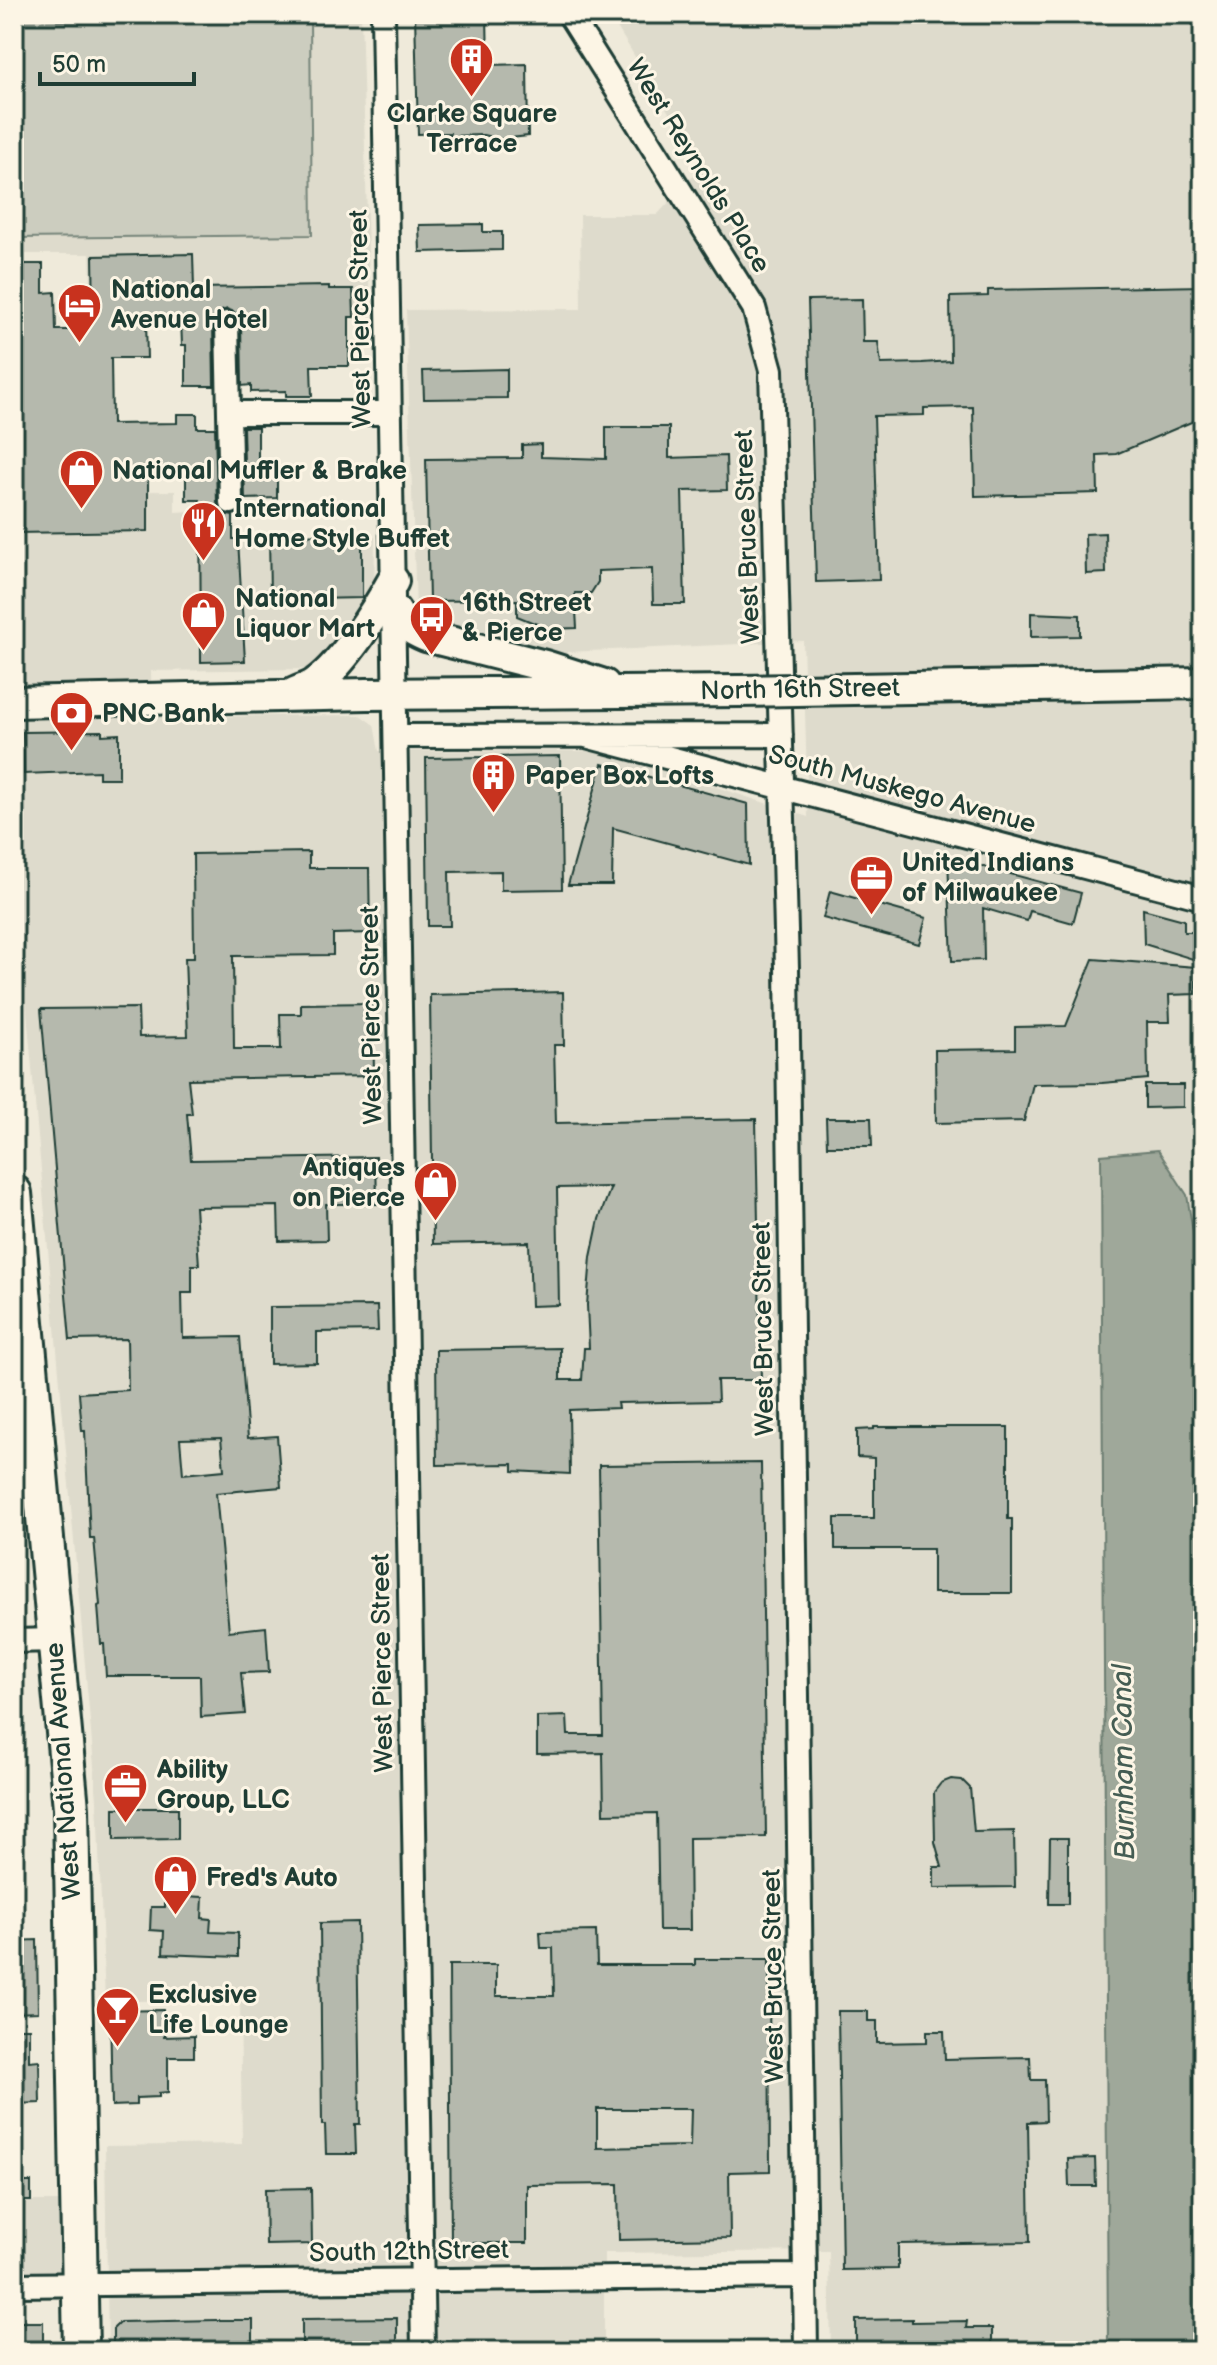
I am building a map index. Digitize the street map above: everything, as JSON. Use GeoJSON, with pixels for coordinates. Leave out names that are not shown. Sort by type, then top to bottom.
{"type":"FeatureCollection","features":[{"type":"Feature","properties":{"kind":"main road"},"geometry":{"type":"LineString","coordinates":[[288,696],[316,683],[394,596],[412,631],[629,693]]}},
{"type":"Feature","properties":{"kind":"main road","name":"North 16th Street"},"geometry":{"type":"LineString","coordinates":[[14,702],[1203,683]]}},
{"type":"Feature","properties":{"kind":"main road","name":"West National Avenue"},"geometry":{"type":"LineString","coordinates":[[14,1193],[20,1320],[71,1808],[81,2351]]}},
{"type":"Feature","properties":{"kind":"street","name":"West Pierce Street"},"geometry":{"type":"LineString","coordinates":[[383,14],[423,2351]]}},
{"type":"Feature","properties":{"kind":"street","name":"West Reynolds Place"},"geometry":{"type":"LineString","coordinates":[[569,14],[754,308]]}},
{"type":"Feature","properties":{"kind":"street","name":"West Bruce Street"},"geometry":{"type":"LineString","coordinates":[[754,308],[771,370],[783,787],[806,2351]]}},
{"type":"Feature","properties":{"kind":"street"},"geometry":{"type":"LineString","coordinates":[[227,323],[231,502]]}},
{"type":"Feature","properties":{"kind":"street"},"geometry":{"type":"LineString","coordinates":[[230,413],[390,413]]}},
{"type":"Feature","properties":{"kind":"street","name":"South Muskego Avenue"},"geometry":{"type":"LineString","coordinates":[[397,736],[781,735]]}},
{"type":"Feature","properties":{"kind":"street","name":"South Muskego Avenue"},"geometry":{"type":"LineString","coordinates":[[586,736],[1203,898]]}},
{"type":"Feature","properties":{"kind":"street"},"geometry":{"type":"LineString","coordinates":[[14,1641],[55,1640]]}},
{"type":"Feature","properties":{"kind":"street","name":"South 12th Street"},"geometry":{"type":"LineString","coordinates":[[14,2285],[805,2276]]}},
{"type":"Feature","properties":{"kind":"shaded area"},"geometry":{"type":"Polygon","coordinates":[[[14,14],[361,14],[370,317],[92,321],[90,254],[14,254],[14,14]]]}},
{"type":"Feature","properties":{"kind":"shaded area"},"geometry":{"type":"Polygon","coordinates":[[[609,14],[1203,14],[1203,1294],[1187,1195],[1101,1156],[1108,2351],[831,2351],[829,2251],[604,2253],[604,2351],[108,2351],[105,2146],[242,2144],[240,1998],[105,2002],[97,1800],[22,956],[14,806],[14,492],[175,491],[175,512],[228,509],[228,541],[375,537],[374,597],[316,669],[151,671],[152,717],[360,715],[374,725],[379,751],[596,751],[618,755],[808,817],[803,641],[568,652],[557,660],[437,630],[419,618],[416,610],[406,310],[581,309],[580,215],[657,215],[702,167],[609,14]]]}},
{"type":"Feature","properties":{"kind":"shaded area"},"geometry":{"type":"Polygon","coordinates":[[[310,19],[312,235],[14,238],[14,22],[310,19]]]}},
{"type":"Feature","properties":{"kind":"shaded area"},"geometry":{"type":"Polygon","coordinates":[[[14,2201],[79,2201],[80,2284],[14,2285],[14,2201]]]}},
{"type":"Feature","properties":{"kind":"water","name":"Burnham Canal"},"geometry":{"type":"Polygon","coordinates":[[[1158,1150],[1187,1195],[1203,1294],[1203,2351],[1108,2351],[1101,1155],[1158,1150]]]}},
{"type":"Feature","properties":{"kind":"building","name":"Clarke Square Terrace"},"geometry":{"type":"Polygon","coordinates":[[[415,14],[487,14],[488,65],[527,64],[528,136],[501,139],[483,135],[450,136],[450,133],[418,134],[415,14]]]}},
{"type":"Feature","properties":{"kind":"building"},"geometry":{"type":"Polygon","coordinates":[[[483,224],[483,232],[502,232],[502,250],[420,252],[419,225],[483,224]]]}},
{"type":"Feature","properties":{"kind":"building"},"geometry":{"type":"Polygon","coordinates":[[[193,254],[194,288],[329,286],[329,289],[353,289],[354,317],[349,317],[349,366],[311,366],[312,396],[286,396],[286,391],[251,392],[251,385],[242,386],[241,322],[238,315],[227,309],[219,312],[213,323],[214,386],[186,386],[186,345],[182,345],[181,319],[146,320],[147,358],[111,358],[112,424],[177,423],[177,414],[197,414],[197,428],[215,428],[217,503],[224,514],[233,516],[233,539],[238,539],[245,661],[201,662],[200,500],[186,500],[186,476],[148,477],[148,531],[14,533],[14,264],[43,264],[43,293],[55,292],[56,330],[88,330],[87,313],[94,313],[93,256],[193,254]]]}},
{"type":"Feature","properties":{"kind":"building"},"geometry":{"type":"Polygon","coordinates":[[[1203,286],[1203,417],[1116,454],[1097,455],[1098,493],[975,496],[973,407],[924,408],[924,415],[874,416],[879,580],[816,582],[808,300],[862,299],[863,342],[878,342],[881,364],[922,363],[951,361],[950,297],[988,296],[988,290],[1203,286]]]}},
{"type":"Feature","properties":{"kind":"building"},"geometry":{"type":"Polygon","coordinates":[[[507,369],[507,398],[424,399],[423,371],[507,369]]]}},
{"type":"Feature","properties":{"kind":"building"},"geometry":{"type":"Polygon","coordinates":[[[243,427],[258,427],[258,474],[277,473],[277,498],[245,499],[243,427]]]}},
{"type":"Feature","properties":{"kind":"building"},"geometry":{"type":"Polygon","coordinates":[[[606,427],[669,427],[669,458],[726,456],[727,490],[682,491],[685,604],[653,604],[652,569],[598,571],[598,582],[591,593],[575,593],[577,628],[549,629],[517,616],[517,600],[429,601],[426,459],[522,458],[522,445],[541,444],[541,457],[606,459],[606,427]]]}},
{"type":"Feature","properties":{"kind":"building"},"geometry":{"type":"Polygon","coordinates":[[[1105,533],[1106,573],[1086,574],[1085,534],[1105,533]]]}},
{"type":"Feature","properties":{"kind":"building"},"geometry":{"type":"Polygon","coordinates":[[[362,534],[362,598],[313,599],[313,595],[270,595],[269,535],[362,534]]]}},
{"type":"Feature","properties":{"kind":"building"},"geometry":{"type":"Polygon","coordinates":[[[1031,613],[1080,615],[1080,636],[1031,637],[1031,613]]]}},
{"type":"Feature","properties":{"kind":"building","name":"PNC Bank"},"geometry":{"type":"Polygon","coordinates":[[[102,731],[102,735],[119,734],[119,778],[99,778],[99,771],[24,774],[23,732],[102,731]]]}},
{"type":"Feature","properties":{"kind":"building","name":"Paper Box Lofts"},"geometry":{"type":"Polygon","coordinates":[[[560,756],[562,889],[501,890],[501,871],[449,872],[450,926],[428,926],[426,758],[560,756]]]}},
{"type":"Feature","properties":{"kind":"building"},"geometry":{"type":"Polygon","coordinates":[[[602,764],[748,804],[749,865],[613,828],[612,885],[568,885],[602,764]]]}},
{"type":"Feature","properties":{"kind":"building"},"geometry":{"type":"Polygon","coordinates":[[[309,852],[309,868],[369,868],[370,933],[333,934],[333,955],[233,956],[234,1049],[281,1049],[280,1014],[301,1014],[301,1004],[373,1003],[374,1076],[188,1079],[192,1114],[187,1114],[191,1160],[376,1157],[377,1204],[326,1204],[327,1240],[279,1241],[278,1206],[195,1207],[199,1265],[192,1265],[192,1293],[182,1293],[183,1338],[240,1337],[248,1438],[277,1436],[281,1487],[216,1493],[229,1631],[266,1627],[269,1672],[241,1673],[245,1714],[201,1717],[200,1676],[106,1676],[94,1538],[90,1538],[85,1431],[82,1431],[79,1393],[128,1390],[127,1339],[70,1340],[41,1009],[138,1008],[139,1037],[188,1036],[185,958],[194,958],[193,854],[309,852]],[[221,1438],[180,1439],[183,1474],[224,1470],[221,1438]]]}},
{"type":"Feature","properties":{"kind":"building"},"geometry":{"type":"Polygon","coordinates":[[[948,857],[1081,893],[1073,923],[1030,911],[1027,921],[983,908],[984,960],[952,961],[948,857]]]}},
{"type":"Feature","properties":{"kind":"building","name":"United Indians of Milwaukee"},"geometry":{"type":"Polygon","coordinates":[[[830,891],[926,918],[919,944],[823,918],[830,891]]]}},
{"type":"Feature","properties":{"kind":"building"},"geometry":{"type":"Polygon","coordinates":[[[1143,909],[1184,920],[1184,932],[1195,932],[1196,960],[1144,944],[1143,909]]]}},
{"type":"Feature","properties":{"kind":"building"},"geometry":{"type":"Polygon","coordinates":[[[1093,959],[1196,967],[1196,994],[1169,995],[1170,1022],[1147,1022],[1148,1079],[1033,1084],[1024,1121],[936,1123],[935,1050],[1015,1049],[1015,1027],[1066,1026],[1093,959]]]}},
{"type":"Feature","properties":{"kind":"building"},"geometry":{"type":"Polygon","coordinates":[[[563,992],[564,1045],[554,1045],[556,1123],[756,1119],[761,1380],[717,1380],[718,1401],[617,1403],[618,1408],[569,1410],[570,1474],[513,1471],[513,1464],[437,1465],[436,1350],[560,1348],[560,1380],[582,1380],[584,1348],[589,1348],[587,1305],[591,1257],[599,1219],[611,1187],[557,1188],[559,1305],[531,1306],[529,1242],[433,1244],[430,995],[563,992]]]}},
{"type":"Feature","properties":{"kind":"building"},"geometry":{"type":"Polygon","coordinates":[[[1145,1085],[1183,1085],[1183,1107],[1145,1108],[1145,1085]]]}},
{"type":"Feature","properties":{"kind":"building"},"geometry":{"type":"Polygon","coordinates":[[[826,1118],[871,1118],[872,1146],[827,1146],[826,1118]]]}},
{"type":"Feature","properties":{"kind":"building"},"geometry":{"type":"Polygon","coordinates":[[[377,1306],[378,1331],[317,1332],[317,1363],[270,1364],[270,1307],[377,1306]]]}},
{"type":"Feature","properties":{"kind":"building"},"geometry":{"type":"Polygon","coordinates":[[[874,1427],[1008,1427],[1012,1593],[933,1593],[933,1549],[835,1549],[835,1518],[874,1518],[874,1458],[857,1457],[857,1430],[874,1427]]]}},
{"type":"Feature","properties":{"kind":"building"},"geometry":{"type":"Polygon","coordinates":[[[761,1463],[766,1837],[689,1838],[690,1930],[659,1930],[657,1813],[604,1814],[603,1753],[537,1754],[537,1717],[567,1716],[568,1735],[603,1735],[599,1465],[761,1463]]]}},
{"type":"Feature","properties":{"kind":"building"},"geometry":{"type":"Polygon","coordinates":[[[951,1779],[962,1780],[970,1788],[974,1832],[1014,1831],[1015,1887],[934,1888],[934,1867],[942,1867],[935,1842],[934,1792],[941,1783],[951,1779]]]}},
{"type":"Feature","properties":{"kind":"building"},"geometry":{"type":"Polygon","coordinates":[[[114,1808],[178,1808],[178,1839],[114,1840],[114,1808]]]}},
{"type":"Feature","properties":{"kind":"building"},"geometry":{"type":"Polygon","coordinates":[[[1050,1838],[1068,1838],[1068,1904],[1049,1904],[1050,1838]]]}},
{"type":"Feature","properties":{"kind":"building"},"geometry":{"type":"Polygon","coordinates":[[[165,1895],[203,1897],[202,1918],[211,1919],[210,1932],[238,1933],[238,1957],[163,1954],[164,1931],[150,1930],[151,1907],[165,1907],[165,1895]]]}},
{"type":"Feature","properties":{"kind":"building"},"geometry":{"type":"Polygon","coordinates":[[[357,1922],[360,2124],[355,2124],[356,2154],[326,2154],[325,2125],[322,2125],[320,1923],[357,1922]]]}},
{"type":"Feature","properties":{"kind":"building"},"geometry":{"type":"Polygon","coordinates":[[[596,1931],[597,1965],[695,1965],[695,1959],[769,1959],[770,2171],[729,2172],[730,2238],[619,2240],[618,2184],[527,2185],[527,2243],[451,2243],[449,1965],[496,1965],[496,1996],[554,1996],[553,1948],[541,1948],[540,1932],[596,1931]],[[597,2109],[597,2148],[690,2146],[691,2109],[597,2109]]]}},
{"type":"Feature","properties":{"kind":"building"},"geometry":{"type":"Polygon","coordinates":[[[37,1940],[38,2012],[14,2013],[14,1941],[37,1940]]]}},
{"type":"Feature","properties":{"kind":"building"},"geometry":{"type":"Polygon","coordinates":[[[163,2010],[164,2037],[194,2036],[194,2057],[168,2057],[168,2092],[159,2093],[159,2097],[136,2098],[136,2105],[112,2106],[110,2011],[163,2010]]]}},
{"type":"Feature","properties":{"kind":"building"},"geometry":{"type":"Polygon","coordinates":[[[838,2011],[868,2011],[868,2021],[877,2021],[877,2043],[927,2042],[927,2031],[944,2031],[945,2059],[1030,2057],[1031,2080],[1045,2080],[1046,2121],[1028,2122],[1030,2242],[898,2244],[898,2269],[842,2270],[838,2011]]]}},
{"type":"Feature","properties":{"kind":"building"},"geometry":{"type":"Polygon","coordinates":[[[14,2028],[29,2028],[29,2061],[39,2060],[40,2103],[14,2104],[14,2028]]]}},
{"type":"Feature","properties":{"kind":"building"},"geometry":{"type":"Polygon","coordinates":[[[1095,2158],[1096,2186],[1069,2186],[1068,2159],[1095,2158]]]}},
{"type":"Feature","properties":{"kind":"building"},"geometry":{"type":"Polygon","coordinates":[[[14,2182],[31,2182],[31,2201],[14,2201],[14,2182]]]}},
{"type":"Feature","properties":{"kind":"building"},"geometry":{"type":"Polygon","coordinates":[[[311,2188],[312,2244],[266,2245],[265,2189],[311,2188]]]}},
{"type":"Feature","properties":{"kind":"building"},"geometry":{"type":"Polygon","coordinates":[[[397,2318],[397,2351],[302,2351],[302,2319],[397,2318]]]}},
{"type":"Feature","properties":{"kind":"building"},"geometry":{"type":"Polygon","coordinates":[[[912,2319],[912,2322],[967,2321],[966,2328],[992,2328],[992,2351],[856,2351],[856,2320],[912,2319]]]}},
{"type":"Feature","properties":{"kind":"building"},"geometry":{"type":"Polygon","coordinates":[[[253,2320],[253,2351],[113,2351],[113,2329],[120,2322],[253,2320]]]}},
{"type":"Feature","properties":{"kind":"building"},"geometry":{"type":"Polygon","coordinates":[[[14,2322],[43,2322],[43,2351],[14,2351],[14,2322]]]}},
{"type":"Feature","properties":{"kind":"place","name":"Clarke Square Terrace"},"geometry":{"type":"Point","coordinates":[472,98]}},
{"type":"Feature","properties":{"kind":"place","name":"National Avenue Hotel"},"geometry":{"type":"Point","coordinates":[80,344]}},
{"type":"Feature","properties":{"kind":"place","name":"National Muffler & Brake"},"geometry":{"type":"Point","coordinates":[81,510]}},
{"type":"Feature","properties":{"kind":"place","name":"International Home Style Buffet"},"geometry":{"type":"Point","coordinates":[203,563]}},
{"type":"Feature","properties":{"kind":"place","name":"National Liquor Mart"},"geometry":{"type":"Point","coordinates":[204,653]}},
{"type":"Feature","properties":{"kind":"place","name":"16th Street & Pierce"},"geometry":{"type":"Point","coordinates":[431,657]}},
{"type":"Feature","properties":{"kind":"place","name":"PNC Bank"},"geometry":{"type":"Point","coordinates":[71,753]}},
{"type":"Feature","properties":{"kind":"place","name":"Paper Box Lofts"},"geometry":{"type":"Point","coordinates":[494,815]}},
{"type":"Feature","properties":{"kind":"place","name":"United Indians of Milwaukee"},"geometry":{"type":"Point","coordinates":[871,917]}},
{"type":"Feature","properties":{"kind":"place","name":"Antiques on Pierce"},"geometry":{"type":"Point","coordinates":[436,1222]}},
{"type":"Feature","properties":{"kind":"place","name":"Ability Group, LLC"},"geometry":{"type":"Point","coordinates":[126,1824]}},
{"type":"Feature","properties":{"kind":"place","name":"Fred's Auto"},"geometry":{"type":"Point","coordinates":[175,1917]}},
{"type":"Feature","properties":{"kind":"place","name":"Exclusive Life Lounge"},"geometry":{"type":"Point","coordinates":[117,2049]}}]}
